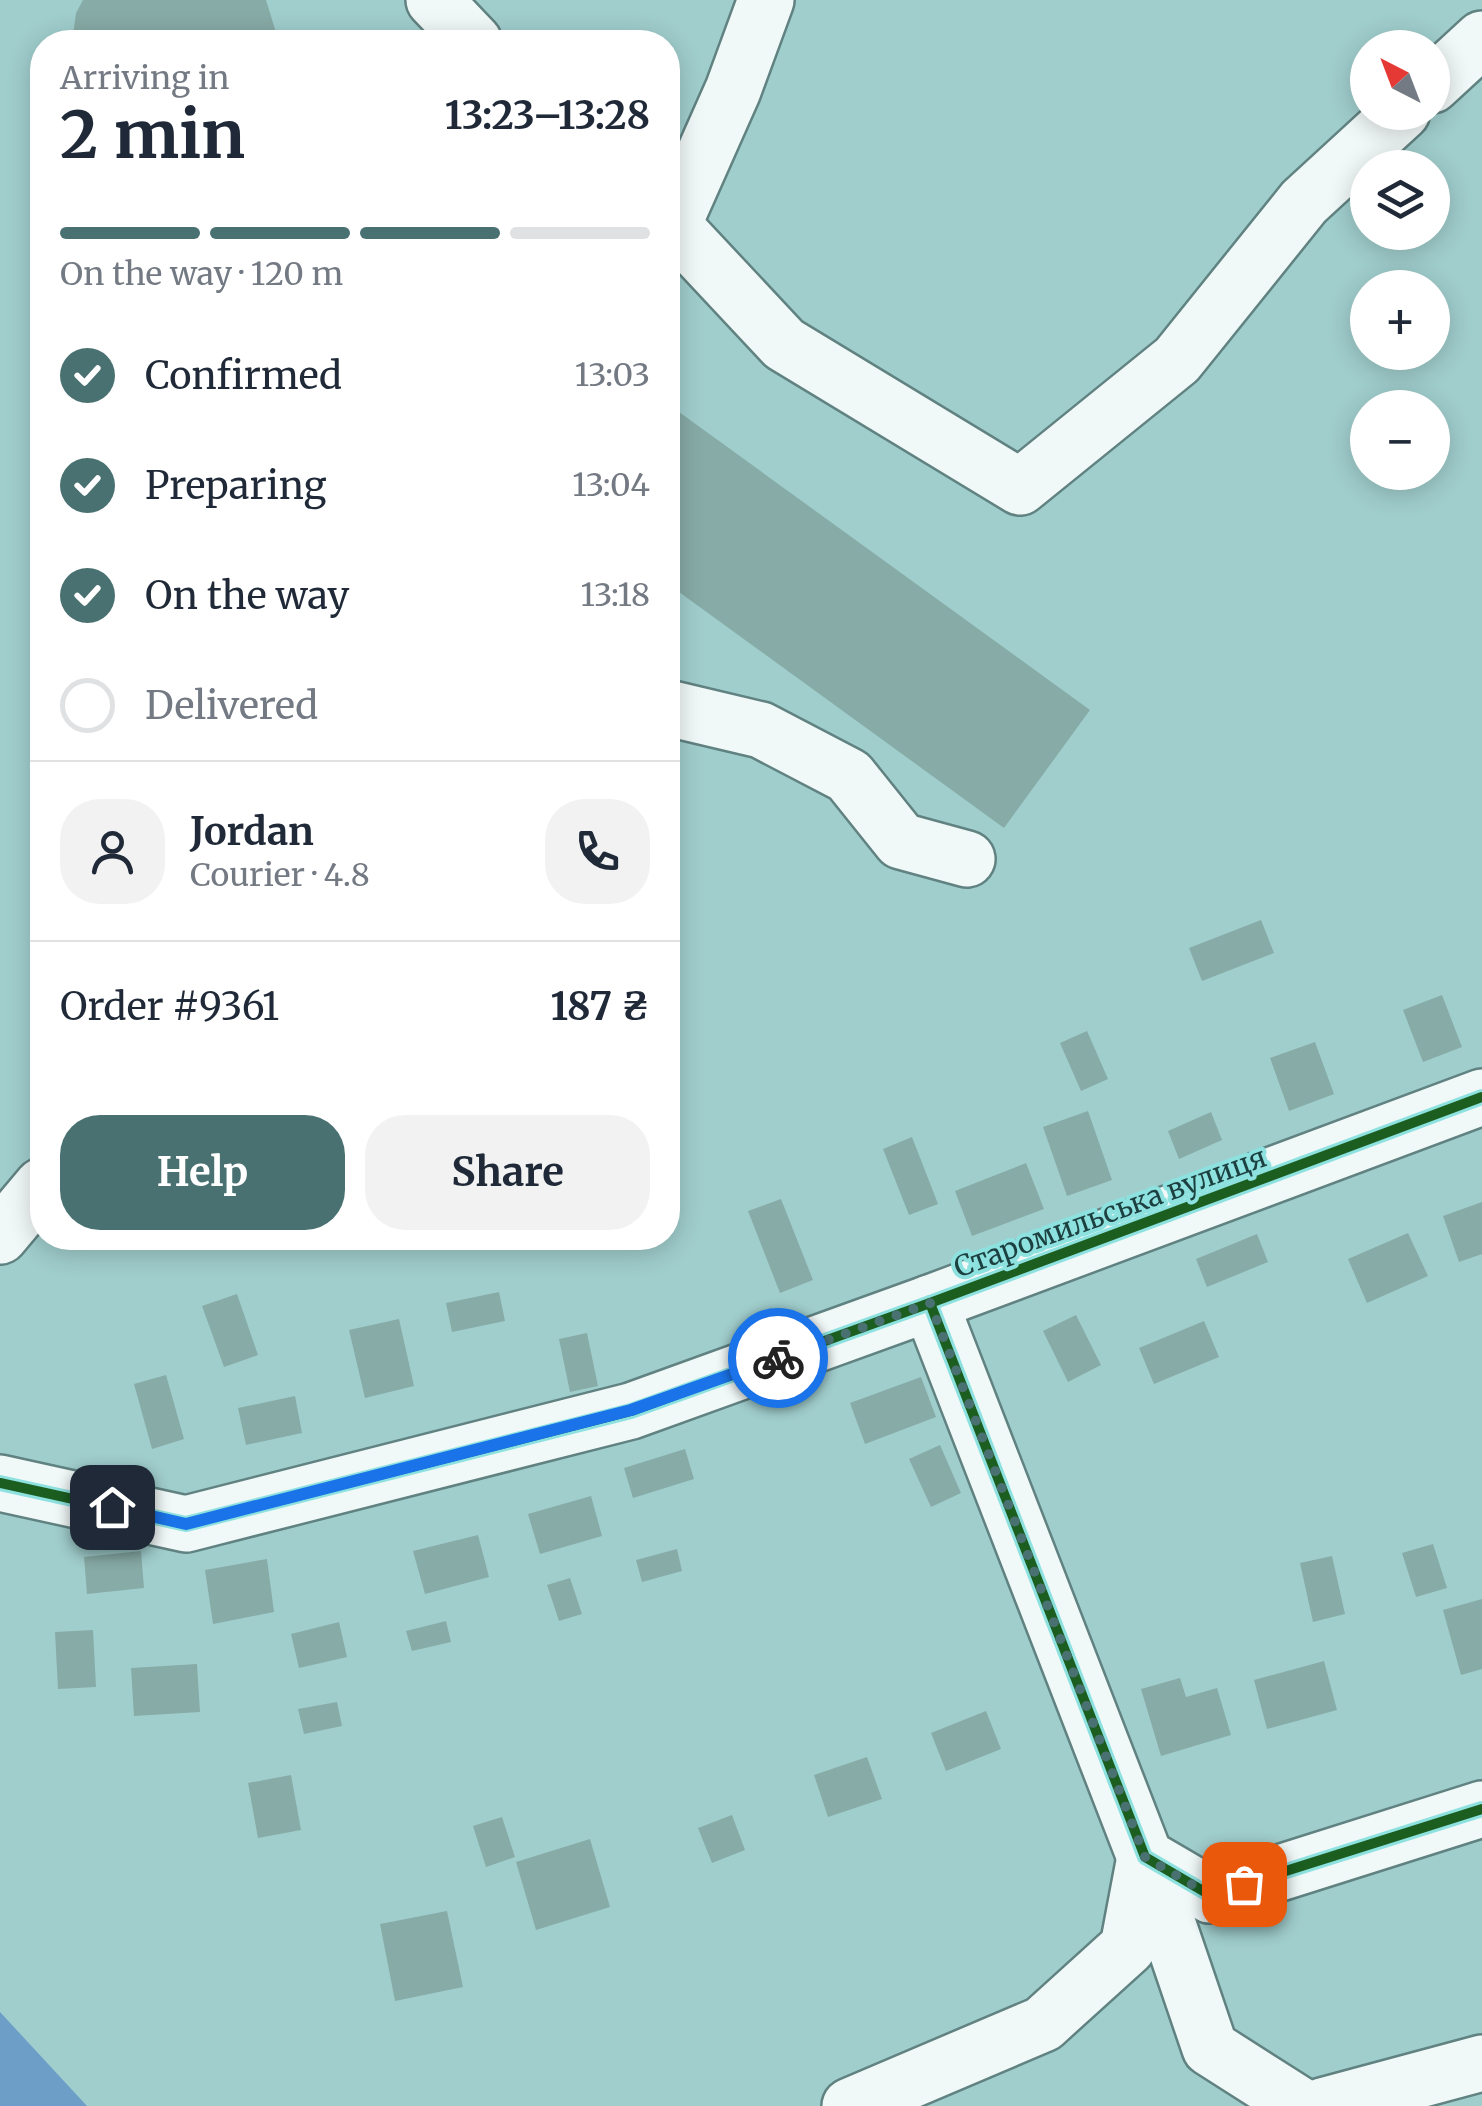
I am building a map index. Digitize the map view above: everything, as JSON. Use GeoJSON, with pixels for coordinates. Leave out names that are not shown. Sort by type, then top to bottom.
{"type":"FeatureCollection","features":[{"type":"Feature","properties":{"kind":"street"},"geometry":{"type":"LineString","coordinates":[[434,0],[463,30]]}},
{"type":"Feature","properties":{"kind":"street"},"geometry":{"type":"LineString","coordinates":[[680,200],[733,90],[766,0]]}},
{"type":"Feature","properties":{"kind":"street"},"geometry":{"type":"LineString","coordinates":[[1450,68],[1482,40]]}},
{"type":"Feature","properties":{"kind":"street"},"geometry":{"type":"LineString","coordinates":[[680,235],[784,344],[1020,487],[1176,360],[1304,202],[1382,130]]}},
{"type":"Feature","properties":{"kind":"street"},"geometry":{"type":"LineString","coordinates":[[680,711],[761,730],[849,776],[900,840],[967,859]]}},
{"type":"Feature","properties":{"kind":"street","name":"Старомильська вулиця"},"geometry":{"type":"LineString","coordinates":[[0,1483],[186,1524],[631,1410],[1482,1097]]}},
{"type":"Feature","properties":{"kind":"street"},"geometry":{"type":"LineString","coordinates":[[0,1236],[30,1200]]}},
{"type":"Feature","properties":{"kind":"street"},"geometry":{"type":"LineString","coordinates":[[930,1303],[1145,1857],[1210,2048],[1301,2106]]}},
{"type":"Feature","properties":{"kind":"street"},"geometry":{"type":"LineString","coordinates":[[1145,1857],[1210,1895],[1482,1809]]}},
{"type":"Feature","properties":{"kind":"street"},"geometry":{"type":"LineString","coordinates":[[850,2106],[1042,2024],[1128,1948],[1145,1857]]}},
{"type":"Feature","properties":{"kind":"street"},"geometry":{"type":"LineString","coordinates":[[1322,2106],[1482,2062]]}},
{"type":"Feature","properties":{"kind":"water"},"geometry":{"type":"Polygon","coordinates":[[[0,2012],[87,2106],[0,2106],[0,2012]]]}},
{"type":"Feature","properties":{"kind":"building"},"geometry":{"type":"Polygon","coordinates":[[[83,0],[266,0],[275,30],[74,30],[83,0]]]}},
{"type":"Feature","properties":{"kind":"building"},"geometry":{"type":"Polygon","coordinates":[[[680,413],[1090,710],[1004,828],[680,593],[680,413]]]}},
{"type":"Feature","properties":{"kind":"building"},"geometry":{"type":"Polygon","coordinates":[[[1261,920],[1274,953],[1202,981],[1189,948],[1261,920]]]}},
{"type":"Feature","properties":{"kind":"building"},"geometry":{"type":"Polygon","coordinates":[[[1442,995],[1462,1047],[1423,1062],[1403,1010],[1442,995]]]}},
{"type":"Feature","properties":{"kind":"building"},"geometry":{"type":"Polygon","coordinates":[[[1087,1031],[1108,1079],[1081,1091],[1060,1043],[1087,1031]]]}},
{"type":"Feature","properties":{"kind":"building"},"geometry":{"type":"Polygon","coordinates":[[[1315,1042],[1334,1094],[1289,1111],[1270,1058],[1315,1042]]]}},
{"type":"Feature","properties":{"kind":"building"},"geometry":{"type":"Polygon","coordinates":[[[1088,1111],[1112,1180],[1067,1196],[1043,1127],[1088,1111]]]}},
{"type":"Feature","properties":{"kind":"building"},"geometry":{"type":"Polygon","coordinates":[[[1211,1112],[1222,1140],[1179,1159],[1168,1131],[1211,1112]]]}},
{"type":"Feature","properties":{"kind":"building"},"geometry":{"type":"Polygon","coordinates":[[[912,1137],[938,1204],[909,1215],[883,1149],[912,1137]]]}},
{"type":"Feature","properties":{"kind":"building"},"geometry":{"type":"Polygon","coordinates":[[[1026,1163],[1044,1209],[972,1236],[955,1191],[1026,1163]]]}},
{"type":"Feature","properties":{"kind":"building"},"geometry":{"type":"Polygon","coordinates":[[[781,1199],[813,1280],[780,1293],[748,1211],[781,1199]]]}},
{"type":"Feature","properties":{"kind":"building"},"geometry":{"type":"Polygon","coordinates":[[[1482,1202],[1482,1254],[1459,1262],[1443,1216],[1482,1202]]]}},
{"type":"Feature","properties":{"kind":"building"},"geometry":{"type":"Polygon","coordinates":[[[1408,1233],[1428,1276],[1367,1303],[1348,1259],[1408,1233]]]}},
{"type":"Feature","properties":{"kind":"building"},"geometry":{"type":"Polygon","coordinates":[[[1257,1234],[1268,1262],[1207,1287],[1196,1259],[1257,1234]]]}},
{"type":"Feature","properties":{"kind":"building"},"geometry":{"type":"Polygon","coordinates":[[[499,1292],[505,1321],[452,1332],[446,1303],[499,1292]]]}},
{"type":"Feature","properties":{"kind":"building"},"geometry":{"type":"Polygon","coordinates":[[[237,1294],[258,1355],[224,1367],[202,1306],[237,1294]]]}},
{"type":"Feature","properties":{"kind":"building"},"geometry":{"type":"Polygon","coordinates":[[[1076,1315],[1101,1365],[1068,1382],[1043,1331],[1076,1315]]]}},
{"type":"Feature","properties":{"kind":"building"},"geometry":{"type":"Polygon","coordinates":[[[399,1319],[414,1386],[365,1398],[349,1330],[399,1319]]]}},
{"type":"Feature","properties":{"kind":"building"},"geometry":{"type":"Polygon","coordinates":[[[1204,1321],[1219,1357],[1154,1384],[1139,1348],[1204,1321]]]}},
{"type":"Feature","properties":{"kind":"building"},"geometry":{"type":"Polygon","coordinates":[[[587,1333],[598,1386],[570,1392],[559,1339],[587,1333]]]}},
{"type":"Feature","properties":{"kind":"building"},"geometry":{"type":"Polygon","coordinates":[[[166,1375],[184,1439],[152,1449],[134,1384],[166,1375]]]}},
{"type":"Feature","properties":{"kind":"building"},"geometry":{"type":"Polygon","coordinates":[[[921,1377],[936,1417],[865,1444],[850,1403],[921,1377]]]}},
{"type":"Feature","properties":{"kind":"building"},"geometry":{"type":"Polygon","coordinates":[[[295,1396],[302,1433],[246,1445],[238,1408],[295,1396]]]}},
{"type":"Feature","properties":{"kind":"building"},"geometry":{"type":"Polygon","coordinates":[[[940,1445],[961,1493],[931,1507],[909,1459],[940,1445]]]}},
{"type":"Feature","properties":{"kind":"building"},"geometry":{"type":"Polygon","coordinates":[[[685,1449],[694,1479],[633,1498],[624,1468],[685,1449]]]}},
{"type":"Feature","properties":{"kind":"building"},"geometry":{"type":"Polygon","coordinates":[[[591,1496],[602,1536],[540,1554],[528,1514],[591,1496]]]}},
{"type":"Feature","properties":{"kind":"building"},"geometry":{"type":"Polygon","coordinates":[[[478,1535],[489,1577],[425,1594],[413,1551],[478,1535]]]}},
{"type":"Feature","properties":{"kind":"building"},"geometry":{"type":"Polygon","coordinates":[[[1433,1544],[1447,1588],[1416,1597],[1402,1553],[1433,1544]]]}},
{"type":"Feature","properties":{"kind":"building"},"geometry":{"type":"Polygon","coordinates":[[[677,1549],[682,1571],[642,1582],[636,1560],[677,1549]]]}},
{"type":"Feature","properties":{"kind":"building"},"geometry":{"type":"Polygon","coordinates":[[[141,1551],[144,1588],[87,1594],[84,1557],[141,1551]]]}},
{"type":"Feature","properties":{"kind":"building"},"geometry":{"type":"Polygon","coordinates":[[[1332,1556],[1345,1614],[1313,1622],[1300,1563],[1332,1556]]]}},
{"type":"Feature","properties":{"kind":"building"},"geometry":{"type":"Polygon","coordinates":[[[267,1559],[274,1612],[213,1624],[205,1570],[267,1559]]]}},
{"type":"Feature","properties":{"kind":"building"},"geometry":{"type":"Polygon","coordinates":[[[570,1578],[582,1614],[559,1621],[547,1585],[570,1578]]]}},
{"type":"Feature","properties":{"kind":"building"},"geometry":{"type":"Polygon","coordinates":[[[1482,1599],[1482,1669],[1461,1675],[1443,1610],[1482,1599]]]}},
{"type":"Feature","properties":{"kind":"building"},"geometry":{"type":"Polygon","coordinates":[[[446,1621],[451,1642],[412,1651],[406,1631],[446,1621]]]}},
{"type":"Feature","properties":{"kind":"building"},"geometry":{"type":"Polygon","coordinates":[[[339,1622],[347,1657],[299,1668],[291,1634],[339,1622]]]}},
{"type":"Feature","properties":{"kind":"building"},"geometry":{"type":"Polygon","coordinates":[[[93,1630],[96,1687],[58,1689],[55,1632],[93,1630]]]}},
{"type":"Feature","properties":{"kind":"building"},"geometry":{"type":"Polygon","coordinates":[[[1324,1661],[1337,1710],[1267,1729],[1254,1680],[1324,1661]]]}},
{"type":"Feature","properties":{"kind":"building"},"geometry":{"type":"Polygon","coordinates":[[[197,1664],[200,1712],[134,1716],[131,1668],[197,1664]]]}},
{"type":"Feature","properties":{"kind":"building"},"geometry":{"type":"Polygon","coordinates":[[[1180,1678],[1186,1697],[1217,1688],[1231,1735],[1161,1756],[1141,1689],[1180,1678]]]}},
{"type":"Feature","properties":{"kind":"building"},"geometry":{"type":"Polygon","coordinates":[[[337,1702],[342,1726],[304,1734],[298,1709],[337,1702]]]}},
{"type":"Feature","properties":{"kind":"building"},"geometry":{"type":"Polygon","coordinates":[[[986,1711],[1001,1749],[946,1771],[931,1733],[986,1711]]]}},
{"type":"Feature","properties":{"kind":"building"},"geometry":{"type":"Polygon","coordinates":[[[867,1757],[882,1799],[828,1817],[814,1775],[867,1757]]]}},
{"type":"Feature","properties":{"kind":"building"},"geometry":{"type":"Polygon","coordinates":[[[291,1775],[301,1830],[258,1838],[248,1783],[291,1775]]]}},
{"type":"Feature","properties":{"kind":"building"},"geometry":{"type":"Polygon","coordinates":[[[732,1815],[745,1850],[712,1863],[698,1828],[732,1815]]]}},
{"type":"Feature","properties":{"kind":"building"},"geometry":{"type":"Polygon","coordinates":[[[502,1817],[515,1857],[486,1867],[473,1826],[502,1817]]]}},
{"type":"Feature","properties":{"kind":"building"},"geometry":{"type":"Polygon","coordinates":[[[590,1839],[610,1907],[536,1930],[516,1862],[590,1839]]]}},
{"type":"Feature","properties":{"kind":"building"},"geometry":{"type":"Polygon","coordinates":[[[447,1911],[463,1987],[395,2001],[380,1924],[447,1911]]]}},
{"type":"Feature","properties":{"kind":"cycle path"},"geometry":{"type":"LineString","coordinates":[[0,1483],[186,1524],[631,1411],[1482,1097]]}},
{"type":"Feature","properties":{"kind":"cycle path"},"geometry":{"type":"LineString","coordinates":[[930,1303],[1145,1857],[1210,1895],[1482,1809]]}},
{"type":"Feature","properties":{"kind":"way so far"},"geometry":{"type":"LineString","coordinates":[[778,1358],[930,1303],[1145,1857],[1210,1895],[1244,1884]]}},
{"type":"Feature","properties":{"kind":"route"},"geometry":{"type":"LineString","coordinates":[[112,1507],[186,1524],[631,1410],[778,1358]]}}]}
